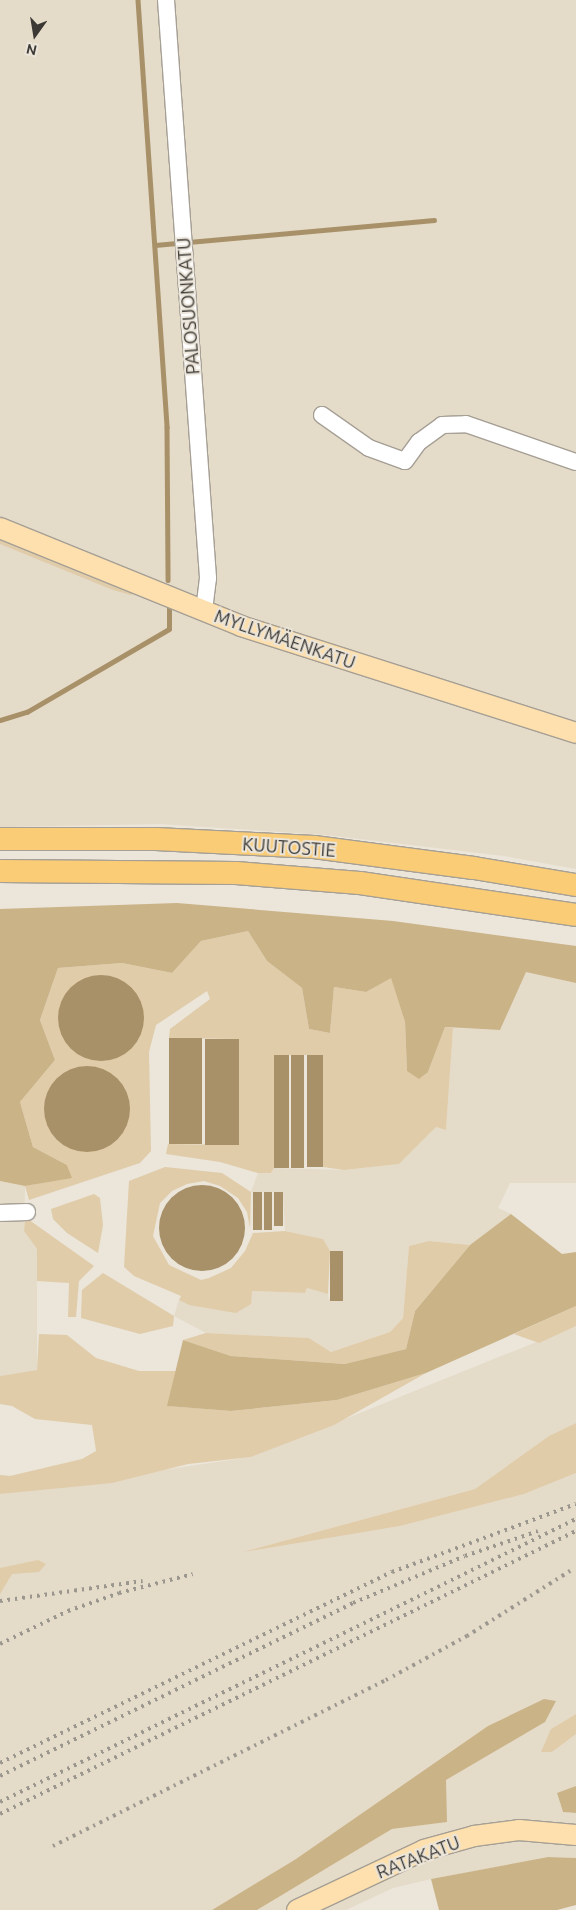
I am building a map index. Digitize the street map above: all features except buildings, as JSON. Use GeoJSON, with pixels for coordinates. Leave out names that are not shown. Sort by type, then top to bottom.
{"type":"FeatureCollection","features":[{"type":"Feature","properties":{"kind":"highway","name":"KUUTOSTIE"},"geometry":{"type":"LineString","coordinates":[[0,839],[156,839],[314,847],[474,868],[576,885]]}},
{"type":"Feature","properties":{"kind":"highway","name":"KUUTOSTIE"},"geometry":{"type":"LineString","coordinates":[[0,871],[236,873],[360,883],[576,915]]}},
{"type":"Feature","properties":{"kind":"main road","name":"MYLLYMÄENKATU"},"geometry":{"type":"LineString","coordinates":[[0,528],[204,612],[325,654],[576,733]]}},
{"type":"Feature","properties":{"kind":"main road","name":"RATAKATU"},"geometry":{"type":"LineString","coordinates":[[297,1910],[424,1850],[474,1836],[518,1830],[576,1835]]}},
{"type":"Feature","properties":{"kind":"street","name":"PALOSUONKATU"},"geometry":{"type":"LineString","coordinates":[[166,0],[208,578],[204,612]]}},
{"type":"Feature","properties":{"kind":"street"},"geometry":{"type":"LineString","coordinates":[[322,415],[369,448],[405,461],[419,442],[442,425],[466,424],[576,462]]}},
{"type":"Feature","properties":{"kind":"street"},"geometry":{"type":"LineString","coordinates":[[0,1213],[27,1212]]}},
{"type":"Feature","properties":{"kind":"shaded area"},"geometry":{"type":"Polygon","coordinates":[[[0,0],[576,0],[576,869],[504,856],[326,835],[160,824],[0,827],[0,0]]]}},
{"type":"Feature","properties":{"kind":"shaded area"},"geometry":{"type":"Polygon","coordinates":[[[0,536],[136,593],[131,595],[113,590],[0,544],[0,536]]]}},
{"type":"Feature","properties":{"kind":"shaded area"},"geometry":{"type":"Polygon","coordinates":[[[177,903],[393,921],[576,946],[576,983],[526,972],[500,1030],[445,1027],[428,1072],[419,1079],[407,1071],[405,1022],[391,978],[366,992],[334,987],[330,1033],[309,1029],[302,988],[267,961],[248,931],[201,941],[172,973],[122,963],[58,968],[40,1020],[55,1060],[20,1102],[33,1147],[67,1165],[72,1178],[25,1186],[0,1181],[0,909],[177,903]]]}},
{"type":"Feature","properties":{"kind":"shaded area"},"geometry":{"type":"Polygon","coordinates":[[[248,931],[267,961],[302,988],[309,1029],[330,1033],[334,987],[366,992],[391,977],[405,1022],[407,1071],[428,1072],[445,1027],[453,1028],[446,1130],[436,1127],[399,1164],[344,1170],[323,1167],[323,1055],[274,1055],[274,1168],[271,1173],[258,1173],[220,1162],[166,1154],[168,1144],[238,1145],[239,1039],[169,1038],[170,1029],[210,999],[207,991],[156,1025],[149,1052],[151,1151],[140,1163],[29,1200],[25,1186],[71,1177],[67,1165],[33,1147],[20,1102],[55,1060],[40,1020],[58,968],[122,963],[172,973],[201,941],[248,931]]]}},
{"type":"Feature","properties":{"kind":"shaded area"},"geometry":{"type":"Polygon","coordinates":[[[526,971],[576,983],[576,1183],[510,1183],[498,1208],[511,1214],[470,1245],[429,1241],[409,1246],[403,1318],[390,1332],[331,1352],[309,1338],[206,1333],[174,1316],[179,1300],[189,1305],[252,1291],[305,1293],[307,1288],[328,1294],[329,1301],[343,1251],[330,1251],[323,1239],[285,1231],[283,1192],[251,1192],[258,1173],[271,1173],[274,1168],[344,1170],[399,1164],[436,1127],[446,1130],[453,1028],[500,1030],[526,971]]]}},
{"type":"Feature","properties":{"kind":"shaded area"},"geometry":{"type":"Polygon","coordinates":[[[101,975],[117,978],[125,982],[137,994],[141,1002],[144,1018],[141,1034],[137,1042],[125,1054],[117,1058],[101,1061],[85,1058],[77,1054],[65,1042],[61,1034],[58,1018],[61,1002],[65,994],[77,982],[85,978],[101,975]]]}},
{"type":"Feature","properties":{"kind":"shaded area"},"geometry":{"type":"Polygon","coordinates":[[[169,1038],[202,1038],[202,1144],[169,1144],[169,1038]]]}},
{"type":"Feature","properties":{"kind":"shaded area"},"geometry":{"type":"Polygon","coordinates":[[[205,1039],[239,1039],[239,1145],[205,1145],[205,1039]]]}},
{"type":"Feature","properties":{"kind":"shaded area"},"geometry":{"type":"Polygon","coordinates":[[[274,1055],[289,1055],[289,1168],[274,1168],[274,1055]]]}},
{"type":"Feature","properties":{"kind":"shaded area"},"geometry":{"type":"Polygon","coordinates":[[[291,1055],[304,1055],[304,1168],[291,1168],[291,1055]]]}},
{"type":"Feature","properties":{"kind":"shaded area"},"geometry":{"type":"Polygon","coordinates":[[[307,1055],[323,1055],[323,1167],[307,1167],[307,1055]]]}},
{"type":"Feature","properties":{"kind":"shaded area"},"geometry":{"type":"Polygon","coordinates":[[[87,1066],[103,1069],[111,1073],[123,1085],[127,1093],[130,1109],[127,1125],[123,1133],[111,1145],[103,1149],[87,1152],[71,1149],[63,1145],[51,1133],[47,1125],[44,1109],[47,1093],[51,1085],[63,1073],[71,1069],[87,1066]]]}},
{"type":"Feature","properties":{"kind":"shaded area"},"geometry":{"type":"Polygon","coordinates":[[[165,1167],[222,1173],[251,1192],[250,1228],[247,1212],[238,1198],[220,1186],[204,1181],[187,1184],[172,1191],[160,1203],[153,1236],[169,1265],[201,1280],[209,1278],[231,1268],[245,1251],[253,1233],[285,1231],[323,1239],[330,1251],[328,1294],[307,1288],[305,1293],[252,1291],[251,1304],[236,1313],[189,1305],[179,1300],[181,1296],[134,1276],[124,1267],[129,1181],[165,1167]]]}},
{"type":"Feature","properties":{"kind":"shaded area"},"geometry":{"type":"Polygon","coordinates":[[[0,1181],[25,1186],[24,1231],[37,1249],[37,1370],[0,1376],[0,1181]]]}},
{"type":"Feature","properties":{"kind":"shaded area"},"geometry":{"type":"Polygon","coordinates":[[[202,1185],[218,1188],[226,1192],[238,1204],[242,1212],[245,1228],[242,1244],[238,1252],[226,1264],[218,1268],[202,1271],[186,1268],[178,1264],[166,1252],[162,1244],[159,1228],[162,1212],[166,1204],[178,1192],[186,1188],[202,1185]]]}},
{"type":"Feature","properties":{"kind":"shaded area"},"geometry":{"type":"Polygon","coordinates":[[[253,1192],[262,1192],[262,1230],[253,1230],[253,1192]]]}},
{"type":"Feature","properties":{"kind":"shaded area"},"geometry":{"type":"Polygon","coordinates":[[[264,1192],[272,1192],[272,1230],[264,1230],[264,1192]]]}},
{"type":"Feature","properties":{"kind":"shaded area"},"geometry":{"type":"Polygon","coordinates":[[[274,1192],[283,1192],[283,1226],[274,1226],[274,1192]]]}},
{"type":"Feature","properties":{"kind":"shaded area"},"geometry":{"type":"Polygon","coordinates":[[[94,1194],[100,1198],[103,1225],[98,1253],[67,1233],[53,1219],[51,1209],[94,1194]]]}},
{"type":"Feature","properties":{"kind":"shaded area"},"geometry":{"type":"Polygon","coordinates":[[[511,1214],[562,1254],[576,1252],[576,1306],[426,1373],[337,1400],[231,1411],[167,1406],[183,1340],[231,1356],[345,1364],[406,1349],[415,1311],[470,1245],[511,1214]]]}},
{"type":"Feature","properties":{"kind":"shaded area"},"geometry":{"type":"Polygon","coordinates":[[[25,1217],[94,1266],[79,1281],[76,1317],[68,1317],[69,1283],[37,1281],[37,1249],[24,1231],[25,1217]]]}},
{"type":"Feature","properties":{"kind":"shaded area"},"geometry":{"type":"Polygon","coordinates":[[[429,1241],[470,1245],[415,1311],[406,1349],[346,1364],[231,1356],[183,1340],[206,1333],[309,1338],[331,1352],[390,1332],[403,1318],[409,1246],[429,1241]]]}},
{"type":"Feature","properties":{"kind":"shaded area"},"geometry":{"type":"Polygon","coordinates":[[[330,1251],[343,1251],[343,1301],[330,1301],[330,1251]]]}},
{"type":"Feature","properties":{"kind":"shaded area"},"geometry":{"type":"Polygon","coordinates":[[[103,1273],[174,1316],[173,1326],[140,1334],[81,1318],[82,1290],[103,1273]]]}},
{"type":"Feature","properties":{"kind":"shaded area"},"geometry":{"type":"Polygon","coordinates":[[[576,1306],[576,1326],[539,1343],[514,1334],[576,1306]]]}},
{"type":"Feature","properties":{"kind":"shaded area"},"geometry":{"type":"Polygon","coordinates":[[[576,1326],[576,1423],[549,1436],[475,1489],[250,1550],[400,1526],[524,1494],[576,1473],[576,1714],[551,1729],[552,1752],[576,1734],[576,1786],[557,1794],[563,1812],[576,1813],[576,1858],[548,1857],[431,1879],[393,1888],[346,1910],[257,1910],[392,1829],[446,1822],[446,1780],[545,1722],[296,1859],[212,1910],[0,1910],[0,1494],[251,1457],[576,1326]]]}},
{"type":"Feature","properties":{"kind":"shaded area"},"geometry":{"type":"Polygon","coordinates":[[[39,1334],[67,1335],[96,1358],[139,1371],[176,1371],[168,1406],[231,1411],[337,1400],[426,1373],[334,1425],[251,1457],[188,1464],[112,1483],[0,1494],[0,1475],[10,1476],[82,1459],[96,1451],[92,1425],[35,1419],[12,1406],[0,1404],[0,1376],[37,1370],[39,1334]]]}},
{"type":"Feature","properties":{"kind":"shaded area"},"geometry":{"type":"Polygon","coordinates":[[[576,1423],[576,1473],[524,1494],[400,1526],[243,1552],[475,1489],[549,1436],[576,1423]]]}},
{"type":"Feature","properties":{"kind":"shaded area"},"geometry":{"type":"Polygon","coordinates":[[[38,1560],[46,1564],[39,1572],[12,1574],[0,1594],[0,1568],[38,1560]]]}},
{"type":"Feature","properties":{"kind":"shaded area"},"geometry":{"type":"Polygon","coordinates":[[[544,1699],[556,1701],[545,1722],[446,1780],[447,1822],[392,1829],[257,1910],[212,1910],[296,1859],[488,1726],[544,1699]]]}},
{"type":"Feature","properties":{"kind":"shaded area"},"geometry":{"type":"Polygon","coordinates":[[[576,1714],[576,1734],[552,1752],[541,1752],[551,1729],[576,1714]]]}},
{"type":"Feature","properties":{"kind":"shaded area"},"geometry":{"type":"Polygon","coordinates":[[[576,1786],[576,1813],[563,1812],[557,1793],[576,1786]]]}},
{"type":"Feature","properties":{"kind":"shaded area"},"geometry":{"type":"Polygon","coordinates":[[[548,1857],[576,1858],[576,1905],[557,1910],[439,1910],[431,1879],[548,1857]]]}},
{"type":"Feature","properties":{"kind":"waterway"},"geometry":{"type":"LineString","coordinates":[[138,0],[167,427],[168,580]]}},
{"type":"Feature","properties":{"kind":"waterway"},"geometry":{"type":"LineString","coordinates":[[155,245],[434,220]]}},
{"type":"Feature","properties":{"kind":"waterway"},"geometry":{"type":"LineString","coordinates":[[0,720],[27,712],[169,629],[169,608]]}},
{"type":"Feature","properties":{"kind":"railway"},"geometry":{"type":"LineString","coordinates":[[0,1763],[392,1572],[576,1504]]}},
{"type":"Feature","properties":{"kind":"railway"},"geometry":{"type":"LineString","coordinates":[[0,1802],[576,1519]]}},
{"type":"Feature","properties":{"kind":"railway"},"geometry":{"type":"LineString","coordinates":[[0,1776],[353,1603],[465,1556],[538,1531]]}},
{"type":"Feature","properties":{"kind":"railway"},"geometry":{"type":"LineString","coordinates":[[0,1814],[576,1531]]}},
{"type":"Feature","properties":{"kind":"railway"},"geometry":{"type":"LineString","coordinates":[[53,1846],[386,1680],[467,1636],[573,1569]]}},
{"type":"Feature","properties":{"kind":"railway"},"geometry":{"type":"LineString","coordinates":[[0,1644],[68,1611],[119,1593],[193,1574]]}},
{"type":"Feature","properties":{"kind":"railway"},"geometry":{"type":"LineString","coordinates":[[0,1601],[143,1581]]}}]}
